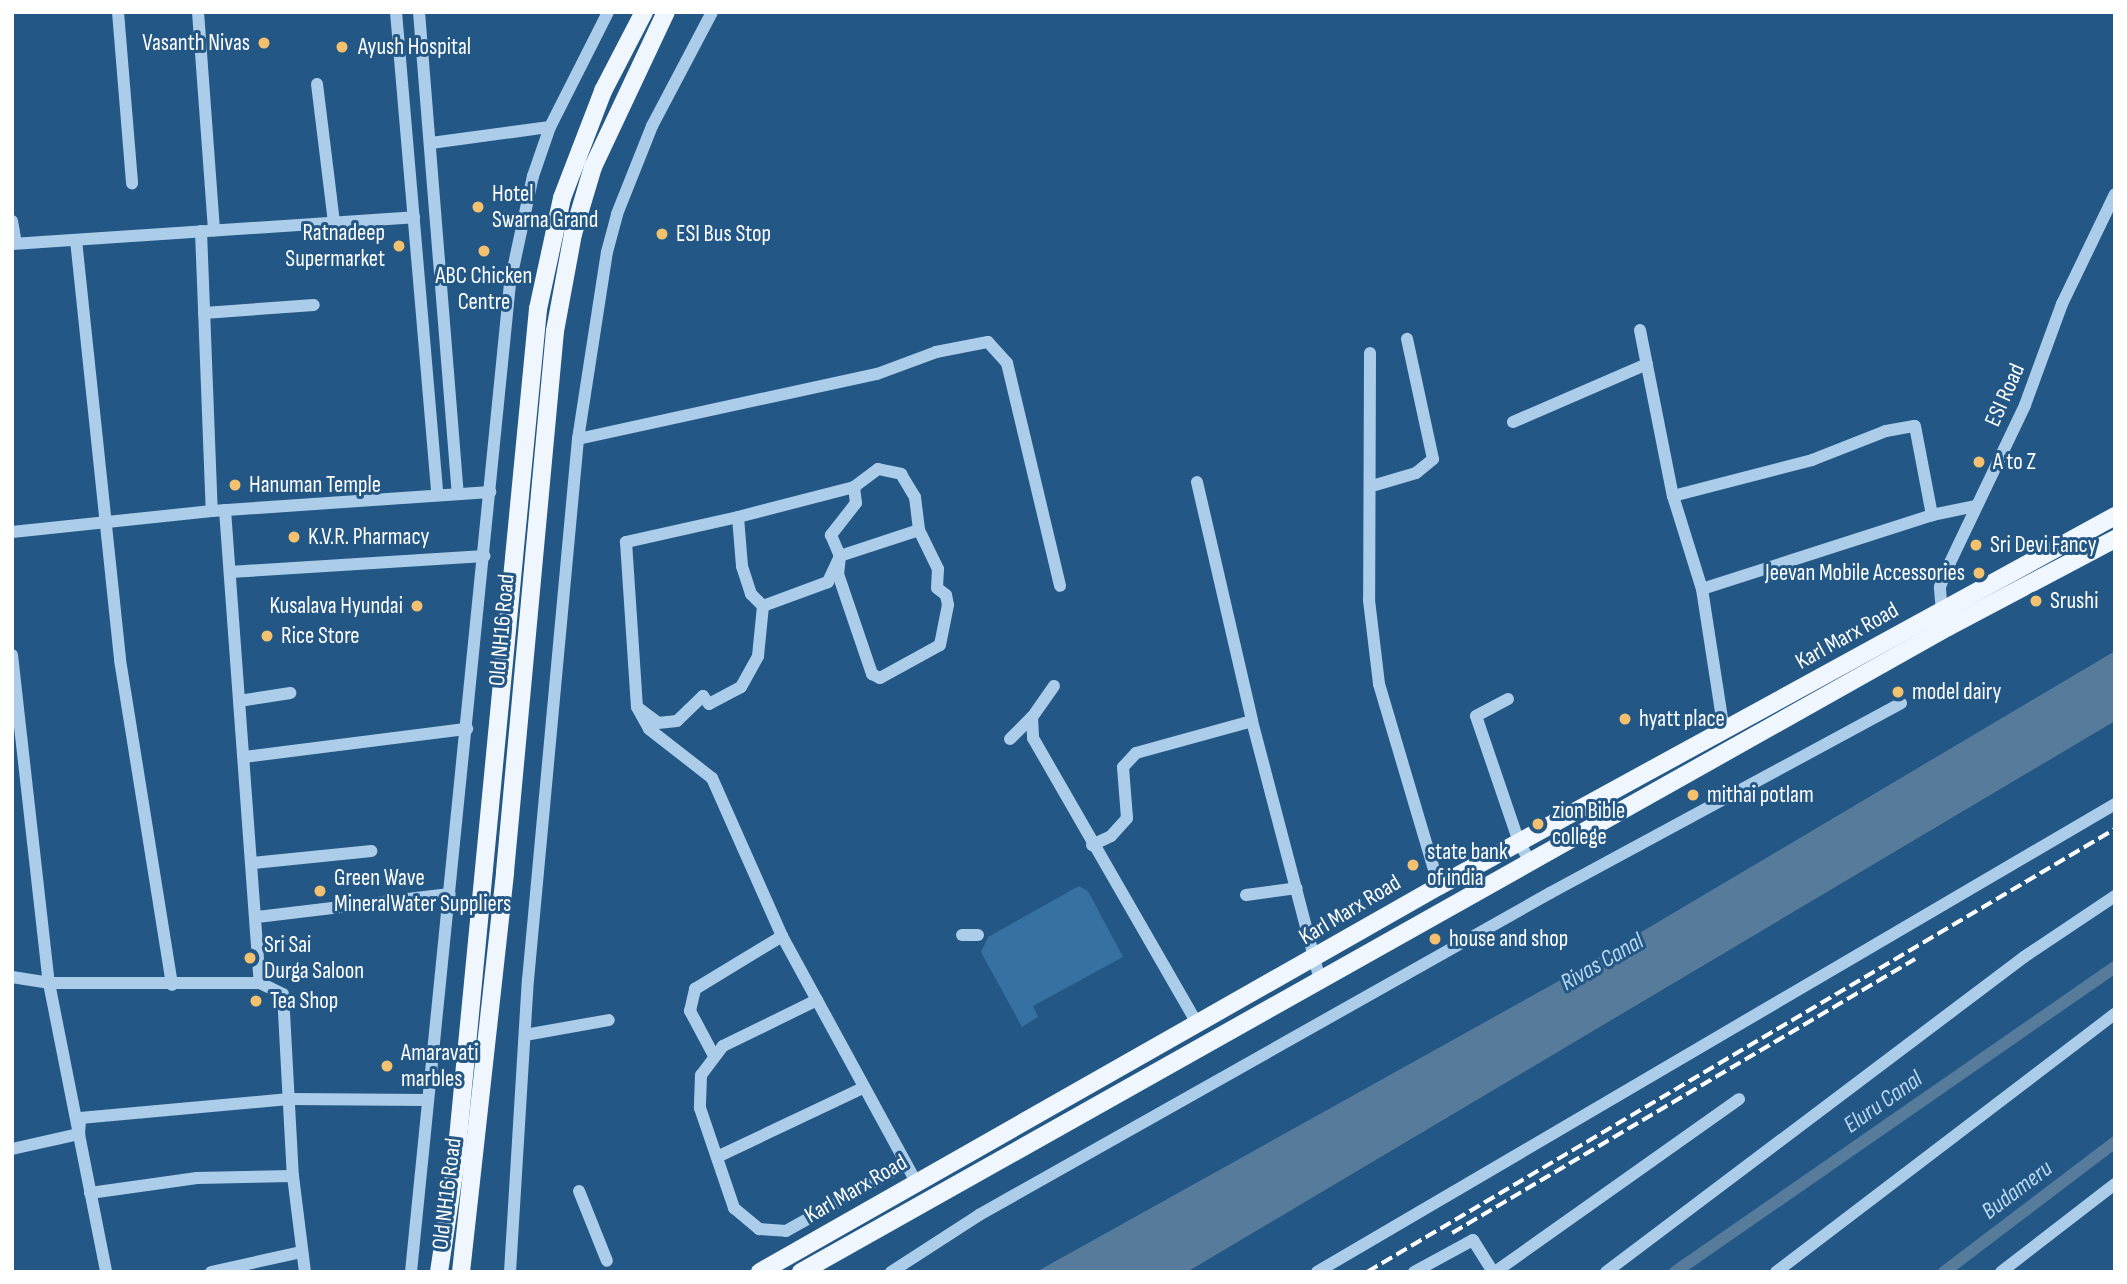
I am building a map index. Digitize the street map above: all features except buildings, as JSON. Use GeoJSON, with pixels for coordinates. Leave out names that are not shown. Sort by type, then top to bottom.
{"type":"FeatureCollection","features":[{"type":"Feature","properties":{"kind":"main road","name":"Old NH16 Road"},"geometry":{"type":"LineString","coordinates":[[439,1272],[447,1224],[537,309],[562,198],[603,92],[644,12]]}},
{"type":"Feature","properties":{"kind":"main road","name":"Old NH16 Road"},"geometry":{"type":"LineString","coordinates":[[461,1272],[491,1019],[555,331],[573,234],[593,166],[666,12]]}},
{"type":"Feature","properties":{"kind":"main road","name":"Karl Marx Road"},"geometry":{"type":"LineString","coordinates":[[760,1272],[1198,1026],[1439,886],[2115,516]]}},
{"type":"Feature","properties":{"kind":"main road","name":"Karl Marx Road"},"geometry":{"type":"LineString","coordinates":[[803,1270],[1804,709],[2063,565],[2115,539]]}},
{"type":"Feature","properties":{"kind":"main road"},"geometry":{"type":"LineString","coordinates":[[2054,547],[2063,565]]}},
{"type":"Feature","properties":{"kind":"main road"},"geometry":{"type":"LineString","coordinates":[[1794,692],[1804,709]]}},
{"type":"Feature","properties":{"kind":"main road"},"geometry":{"type":"LineString","coordinates":[[1048,1110],[1056,1127]]}},
{"type":"Feature","properties":{"kind":"main road"},"geometry":{"type":"LineString","coordinates":[[796,1252],[803,1270]]}},
{"type":"Feature","properties":{"kind":"street"},"geometry":{"type":"LineString","coordinates":[[118,12],[132,183]]}},
{"type":"Feature","properties":{"kind":"street"},"geometry":{"type":"LineString","coordinates":[[198,12],[207,231],[204,313],[219,511],[230,572],[260,983]]}},
{"type":"Feature","properties":{"kind":"street"},"geometry":{"type":"LineString","coordinates":[[396,12],[437,494]]}},
{"type":"Feature","properties":{"kind":"street"},"geometry":{"type":"LineString","coordinates":[[419,12],[458,492]]}},
{"type":"Feature","properties":{"kind":"street"},"geometry":{"type":"LineString","coordinates":[[411,1272],[510,283],[533,176],[550,127],[608,12]]}},
{"type":"Feature","properties":{"kind":"street"},"geometry":{"type":"LineString","coordinates":[[510,1272],[525,1035],[578,439],[617,214],[652,126],[712,12]]}},
{"type":"Feature","properties":{"kind":"street"},"geometry":{"type":"LineString","coordinates":[[317,84],[334,222]]}},
{"type":"Feature","properties":{"kind":"street"},"geometry":{"type":"LineString","coordinates":[[407,128],[429,127]]}},
{"type":"Feature","properties":{"kind":"street"},"geometry":{"type":"LineString","coordinates":[[431,144],[550,127]]}},
{"type":"Feature","properties":{"kind":"street","name":"ESI Road"},"geometry":{"type":"LineString","coordinates":[[1942,612],[1940,587],[2025,405],[2062,304],[2115,194]]}},
{"type":"Feature","properties":{"kind":"street"},"geometry":{"type":"LineString","coordinates":[[12,221],[15,241],[76,240],[414,217]]}},
{"type":"Feature","properties":{"kind":"street"},"geometry":{"type":"LineString","coordinates":[[76,240],[120,660],[172,985]]}},
{"type":"Feature","properties":{"kind":"street"},"geometry":{"type":"LineString","coordinates":[[204,313],[314,305]]}},
{"type":"Feature","properties":{"kind":"street"},"geometry":{"type":"LineString","coordinates":[[1640,330],[1673,495],[1702,589],[1724,731]]}},
{"type":"Feature","properties":{"kind":"street"},"geometry":{"type":"LineString","coordinates":[[1372,486],[1416,473],[1433,459],[1407,339]]}},
{"type":"Feature","properties":{"kind":"street"},"geometry":{"type":"LineString","coordinates":[[578,439],[877,374],[936,352],[988,342],[1007,363],[1060,586]]}},
{"type":"Feature","properties":{"kind":"street"},"geometry":{"type":"LineString","coordinates":[[1370,353],[1372,486],[1369,600],[1379,684],[1439,886]]}},
{"type":"Feature","properties":{"kind":"street"},"geometry":{"type":"LineString","coordinates":[[1513,422],[1647,364]]}},
{"type":"Feature","properties":{"kind":"street"},"geometry":{"type":"LineString","coordinates":[[1673,495],[1812,460],[1886,431],[1915,426],[1932,515]]}},
{"type":"Feature","properties":{"kind":"street"},"geometry":{"type":"LineString","coordinates":[[855,487],[856,503],[831,535],[840,556],[838,574],[872,674],[880,678],[940,645],[948,605],[946,595],[937,588],[938,569],[919,530],[915,497],[901,474],[878,469],[855,487],[626,542],[637,707],[649,729],[712,778],[782,936],[916,1182]]}},
{"type":"Feature","properties":{"kind":"street"},"geometry":{"type":"LineString","coordinates":[[1197,482],[1252,721],[1297,887],[1312,961],[1320,980]]}},
{"type":"Feature","properties":{"kind":"street"},"geometry":{"type":"LineString","coordinates":[[12,532],[219,511],[458,492],[490,492]]}},
{"type":"Feature","properties":{"kind":"street"},"geometry":{"type":"LineString","coordinates":[[1702,589],[1932,515],[1976,506]]}},
{"type":"Feature","properties":{"kind":"street"},"geometry":{"type":"LineString","coordinates":[[738,517],[742,566],[751,594],[764,607]]}},
{"type":"Feature","properties":{"kind":"street"},"geometry":{"type":"LineString","coordinates":[[764,607],[828,582],[840,556],[919,530]]}},
{"type":"Feature","properties":{"kind":"street"},"geometry":{"type":"LineString","coordinates":[[230,572],[484,556]]}},
{"type":"Feature","properties":{"kind":"street"},"geometry":{"type":"LineString","coordinates":[[637,707],[658,723],[677,721],[703,696],[709,704],[741,687],[758,656],[764,607]]}},
{"type":"Feature","properties":{"kind":"street"},"geometry":{"type":"LineString","coordinates":[[12,655],[50,983],[106,1272]]}},
{"type":"Feature","properties":{"kind":"street"},"geometry":{"type":"LineString","coordinates":[[1010,739],[1032,717],[1054,686]]}},
{"type":"Feature","properties":{"kind":"street"},"geometry":{"type":"LineString","coordinates":[[239,701],[290,693]]}},
{"type":"Feature","properties":{"kind":"street"},"geometry":{"type":"LineString","coordinates":[[1508,699],[1476,716],[1519,842],[1530,862]]}},
{"type":"Feature","properties":{"kind":"street"},"geometry":{"type":"LineString","coordinates":[[891,1272],[979,1215],[1550,893],[1901,703]]}},
{"type":"Feature","properties":{"kind":"street"},"geometry":{"type":"LineString","coordinates":[[1032,717],[1033,738],[1198,1026]]}},
{"type":"Feature","properties":{"kind":"street"},"geometry":{"type":"LineString","coordinates":[[1092,845],[1111,835],[1127,818],[1123,767],[1136,753],[1252,721]]}},
{"type":"Feature","properties":{"kind":"street"},"geometry":{"type":"LineString","coordinates":[[244,757],[467,729]]}},
{"type":"Feature","properties":{"kind":"street"},"geometry":{"type":"LineString","coordinates":[[1317,1272],[2115,804]]}},
{"type":"Feature","properties":{"kind":"street"},"geometry":{"type":"LineString","coordinates":[[253,863],[371,851]]}},
{"type":"Feature","properties":{"kind":"street"},"geometry":{"type":"LineString","coordinates":[[1246,895],[1297,887]]}},
{"type":"Feature","properties":{"kind":"street"},"geometry":{"type":"LineString","coordinates":[[257,917],[450,894]]}},
{"type":"Feature","properties":{"kind":"street"},"geometry":{"type":"LineString","coordinates":[[1606,1272],[2024,957],[2115,895]]}},
{"type":"Feature","properties":{"kind":"street"},"geometry":{"type":"LineString","coordinates":[[962,935],[978,935]]}},
{"type":"Feature","properties":{"kind":"street"},"geometry":{"type":"LineString","coordinates":[[713,1055],[690,1011],[695,989],[782,936]]}},
{"type":"Feature","properties":{"kind":"street"},"geometry":{"type":"LineString","coordinates":[[12,977],[50,983],[260,983],[283,994],[293,1176],[305,1272]]}},
{"type":"Feature","properties":{"kind":"street"},"geometry":{"type":"LineString","coordinates":[[817,1000],[740,1036],[713,1055],[701,1075],[698,1092],[734,1208],[759,1229],[773,1233],[805,1223],[906,1164]]}},
{"type":"Feature","properties":{"kind":"street"},"geometry":{"type":"LineString","coordinates":[[1776,1272],[2115,1014]]}},
{"type":"Feature","properties":{"kind":"street"},"geometry":{"type":"LineString","coordinates":[[525,1035],[609,1020]]}},
{"type":"Feature","properties":{"kind":"street"},"geometry":{"type":"LineString","coordinates":[[717,1157],[863,1088]]}},
{"type":"Feature","properties":{"kind":"street"},"geometry":{"type":"LineString","coordinates":[[79,1134],[80,1118],[289,1099],[428,1100]]}},
{"type":"Feature","properties":{"kind":"street"},"geometry":{"type":"LineString","coordinates":[[1414,1272],[1473,1240],[1494,1272],[1739,1099]]}},
{"type":"Feature","properties":{"kind":"street"},"geometry":{"type":"LineString","coordinates":[[12,1149],[79,1134]]}},
{"type":"Feature","properties":{"kind":"street"},"geometry":{"type":"LineString","coordinates":[[90,1193],[197,1178],[293,1176]]}},
{"type":"Feature","properties":{"kind":"street"},"geometry":{"type":"LineString","coordinates":[[2001,1272],[2115,1184]]}},
{"type":"Feature","properties":{"kind":"street"},"geometry":{"type":"LineString","coordinates":[[579,1191],[607,1261]]}},
{"type":"Feature","properties":{"kind":"street"},"geometry":{"type":"LineString","coordinates":[[430,1272],[447,1224]]}},
{"type":"Feature","properties":{"kind":"street"},"geometry":{"type":"LineString","coordinates":[[211,1272],[301,1252]]}},
{"type":"Feature","properties":{"kind":"shaded area"},"geometry":{"type":"Polygon","coordinates":[[[1079,886],[1088,891],[1123,957],[1033,1006],[1038,1017],[1022,1027],[981,952],[988,937],[1079,886]]]}},
{"type":"Feature","properties":{"kind":"water","name":"Rivas Canal"},"geometry":{"type":"Polygon","coordinates":[[[2115,651],[2115,721],[1187,1272],[1036,1272],[1557,982],[2115,651]]]}},
{"type":"Feature","properties":{"kind":"waterway","name":"Eluru Canal"},"geometry":{"type":"LineString","coordinates":[[1675,1272],[2115,967]]}},
{"type":"Feature","properties":{"kind":"waterway","name":"Budameru"},"geometry":{"type":"LineString","coordinates":[[1944,1272],[2115,1142]]}},
{"type":"Feature","properties":{"kind":"railway"},"geometry":{"type":"LineString","coordinates":[[1367,1272],[2115,829]]}},
{"type":"Feature","properties":{"kind":"railway"},"geometry":{"type":"LineString","coordinates":[[1452,1233],[1915,959]]}},
{"type":"Feature","properties":{"kind":"place","name":"Vasanth Nivas"},"geometry":{"type":"Point","coordinates":[264,43]}},
{"type":"Feature","properties":{"kind":"place","name":"Ayush Hospital"},"geometry":{"type":"Point","coordinates":[342,47]}},
{"type":"Feature","properties":{"kind":"place","name":"Hotel Swarna Grand"},"geometry":{"type":"Point","coordinates":[478,207]}},
{"type":"Feature","properties":{"kind":"place","name":"ESI Bus Stop"},"geometry":{"type":"Point","coordinates":[662,234]}},
{"type":"Feature","properties":{"kind":"place","name":"Ratnadeep Supermarket"},"geometry":{"type":"Point","coordinates":[399,246]}},
{"type":"Feature","properties":{"kind":"place","name":"ABC Chicken Centre"},"geometry":{"type":"Point","coordinates":[484,251]}},
{"type":"Feature","properties":{"kind":"place","name":"A to Z"},"geometry":{"type":"Point","coordinates":[1979,462]}},
{"type":"Feature","properties":{"kind":"place","name":"Hanuman Temple"},"geometry":{"type":"Point","coordinates":[235,485]}},
{"type":"Feature","properties":{"kind":"place","name":"K.V.R. Pharmacy"},"geometry":{"type":"Point","coordinates":[294,537]}},
{"type":"Feature","properties":{"kind":"place","name":"Sri Devi Fancy"},"geometry":{"type":"Point","coordinates":[1976,545]}},
{"type":"Feature","properties":{"kind":"place","name":"Jeevan Mobile Accessories"},"geometry":{"type":"Point","coordinates":[1979,573]}},
{"type":"Feature","properties":{"kind":"place","name":"Srushi"},"geometry":{"type":"Point","coordinates":[2036,601]}},
{"type":"Feature","properties":{"kind":"place","name":"Kusalava Hyundai"},"geometry":{"type":"Point","coordinates":[417,606]}},
{"type":"Feature","properties":{"kind":"place","name":"Rice Store"},"geometry":{"type":"Point","coordinates":[267,636]}},
{"type":"Feature","properties":{"kind":"place","name":"model dairy"},"geometry":{"type":"Point","coordinates":[1898,692]}},
{"type":"Feature","properties":{"kind":"place","name":"hyatt place"},"geometry":{"type":"Point","coordinates":[1625,719]}},
{"type":"Feature","properties":{"kind":"place","name":"mithai potlam"},"geometry":{"type":"Point","coordinates":[1693,795]}},
{"type":"Feature","properties":{"kind":"place","name":"zion Bible college"},"geometry":{"type":"Point","coordinates":[1538,824]}},
{"type":"Feature","properties":{"kind":"place","name":"state bank of india"},"geometry":{"type":"Point","coordinates":[1413,865]}},
{"type":"Feature","properties":{"kind":"place","name":"Green Wave MineralWater Suppliers"},"geometry":{"type":"Point","coordinates":[320,891]}},
{"type":"Feature","properties":{"kind":"place","name":"house and shop"},"geometry":{"type":"Point","coordinates":[1435,939]}},
{"type":"Feature","properties":{"kind":"place","name":"Sri Sai Durga Saloon"},"geometry":{"type":"Point","coordinates":[250,958]}},
{"type":"Feature","properties":{"kind":"place","name":"Tea Shop"},"geometry":{"type":"Point","coordinates":[256,1001]}},
{"type":"Feature","properties":{"kind":"place","name":"Amaravati marbles"},"geometry":{"type":"Point","coordinates":[387,1066]}}]}
